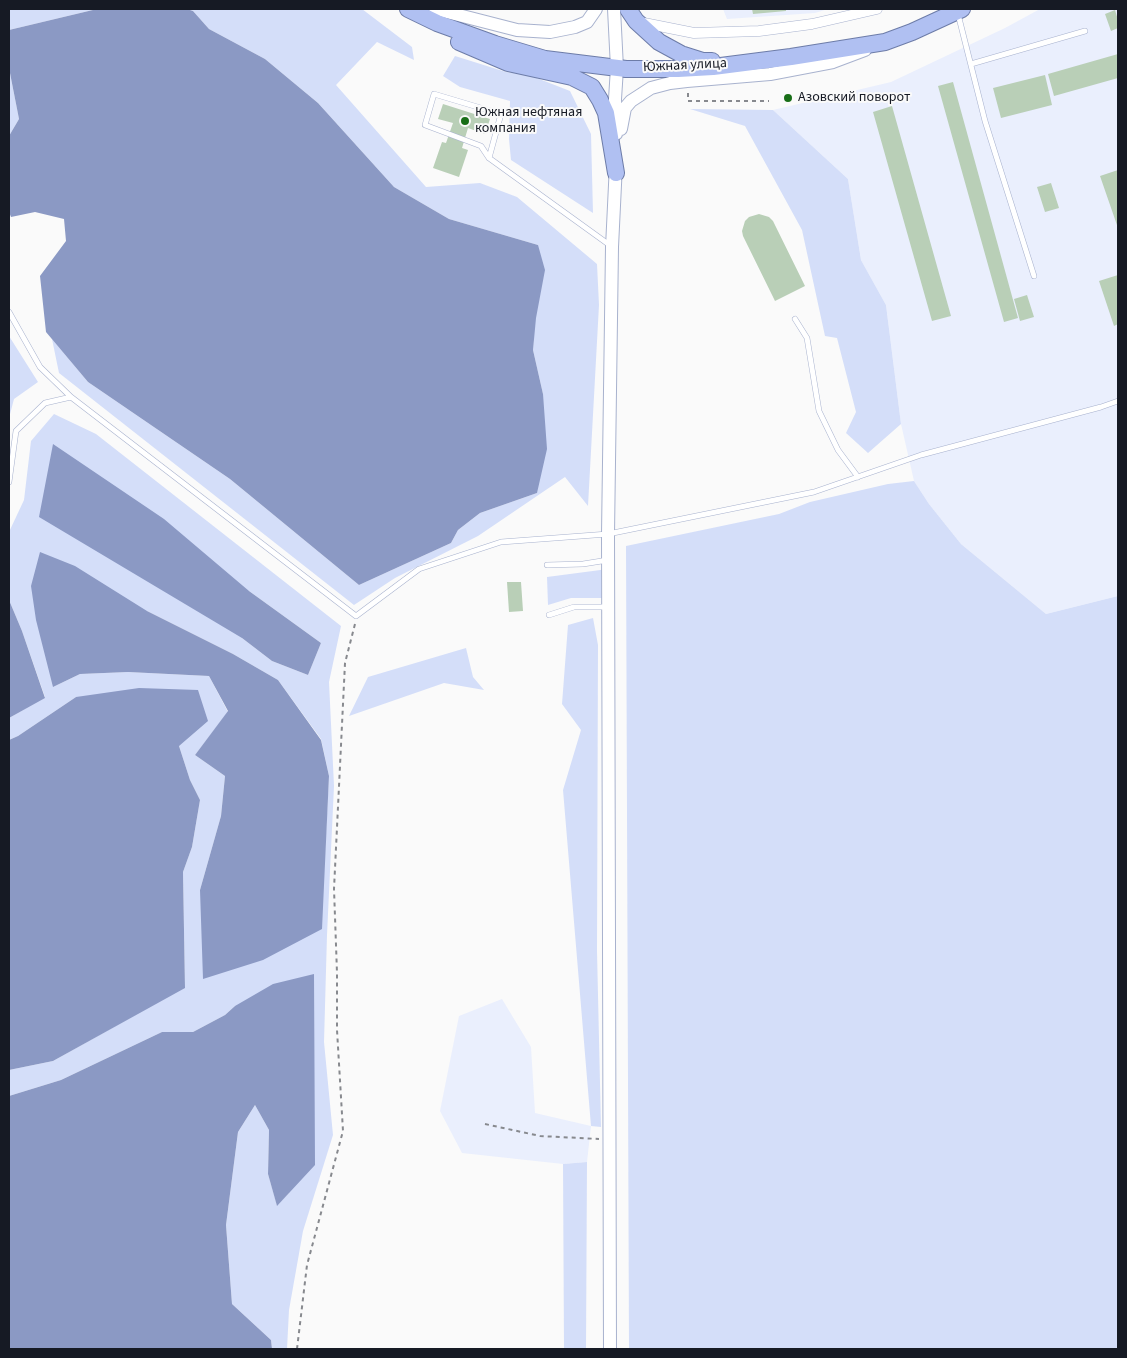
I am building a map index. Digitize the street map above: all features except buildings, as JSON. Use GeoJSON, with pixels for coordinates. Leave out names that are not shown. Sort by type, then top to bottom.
{"type":"FeatureCollection","features":[{"type":"Feature","properties":{"kind":"highway"},"geometry":{"type":"LineString","coordinates":[[395,9],[416,23],[508,63],[572,77],[592,88],[606,113],[616,164]]}},
{"type":"Feature","properties":{"kind":"highway","name":"Южная улица"},"geometry":{"type":"LineString","coordinates":[[408,9],[437,23],[495,44],[545,59],[617,68],[678,69],[713,67],[740,62],[791,57],[885,42],[960,10]]}},
{"type":"Feature","properties":{"kind":"highway"},"geometry":{"type":"LineString","coordinates":[[632,15],[659,42],[681,54],[703,61],[740,62]]}},
{"type":"Feature","properties":{"kind":"street"},"geometry":{"type":"LineString","coordinates":[[435,9],[517,30],[550,32],[575,27],[586,22],[596,9]]}},
{"type":"Feature","properties":{"kind":"street"},"geometry":{"type":"LineString","coordinates":[[610,1349],[608,534],[612,247],[616,164],[615,99],[617,68],[614,9]]}},
{"type":"Feature","properties":{"kind":"street"},"geometry":{"type":"LineString","coordinates":[[632,15],[694,33],[759,31],[812,24],[877,9]]}},
{"type":"Feature","properties":{"kind":"street"},"geometry":{"type":"LineString","coordinates":[[616,164],[625,108],[631,101],[651,88],[670,83],[770,74],[833,62],[885,42]]}},
{"type":"Feature","properties":{"kind":"lane"},"geometry":{"type":"LineString","coordinates":[[960,10],[985,121],[1034,276]]}},
{"type":"Feature","properties":{"kind":"lane"},"geometry":{"type":"LineString","coordinates":[[971,64],[1085,31]]}},
{"type":"Feature","properties":{"kind":"lane"},"geometry":{"type":"LineString","coordinates":[[489,158],[501,114],[434,94],[425,125],[481,146],[489,158],[612,247]]}},
{"type":"Feature","properties":{"kind":"lane"},"geometry":{"type":"LineString","coordinates":[[9,312],[40,367],[72,398],[356,616],[420,569],[501,542],[608,534],[814,492],[921,455],[1092,410],[1118,401]]}},
{"type":"Feature","properties":{"kind":"lane"},"geometry":{"type":"LineString","coordinates":[[795,319],[807,338],[819,411],[838,450],[858,477]]}},
{"type":"Feature","properties":{"kind":"lane"},"geometry":{"type":"LineString","coordinates":[[9,482],[16,431],[45,403],[72,398]]}},
{"type":"Feature","properties":{"kind":"lane"},"geometry":{"type":"LineString","coordinates":[[547,565],[583,564],[608,560]]}},
{"type":"Feature","properties":{"kind":"lane"},"geometry":{"type":"LineString","coordinates":[[549,616],[574,607],[608,607]]}},
{"type":"Feature","properties":{"kind":"path"},"geometry":{"type":"LineString","coordinates":[[297,1349],[307,1265],[343,1131],[337,1030],[334,889],[345,663],[356,616]]}},
{"type":"Feature","properties":{"kind":"path"},"geometry":{"type":"LineString","coordinates":[[485,1124],[540,1136],[610,1139]]}},
{"type":"Feature","properties":{"kind":"shaded area"},"geometry":{"type":"Polygon","coordinates":[[[9,9],[97,9],[9,30],[9,9]]]}},
{"type":"Feature","properties":{"kind":"shaded area"},"geometry":{"type":"Polygon","coordinates":[[[187,9],[362,9],[412,47],[414,60],[377,42],[336,85],[426,187],[480,183],[517,197],[597,264],[599,305],[588,506],[565,477],[478,536],[395,578],[354,605],[59,373],[52,339],[88,382],[230,479],[359,585],[451,543],[458,530],[480,513],[537,493],[543,394],[533,350],[538,245],[449,219],[394,187],[318,103],[265,59],[209,29],[193,11],[187,9]]]}},
{"type":"Feature","properties":{"kind":"shaded area"},"geometry":{"type":"Polygon","coordinates":[[[723,9],[828,9],[815,13],[727,19],[723,9]]]}},
{"type":"Feature","properties":{"kind":"shaded area"},"geometry":{"type":"Polygon","coordinates":[[[1040,9],[1118,9],[1118,596],[1046,614],[961,544],[929,504],[914,481],[901,424],[886,305],[861,260],[848,179],[773,110],[891,82],[1005,28],[1040,9]]]}},
{"type":"Feature","properties":{"kind":"shaded area"},"geometry":{"type":"Polygon","coordinates":[[[455,56],[506,72],[529,75],[570,91],[591,134],[593,213],[511,160],[509,139],[510,101],[460,87],[443,76],[455,56]]]}},
{"type":"Feature","properties":{"kind":"shaded area"},"geometry":{"type":"Polygon","coordinates":[[[9,68],[19,119],[9,136],[9,68]]]}},
{"type":"Feature","properties":{"kind":"shaded area"},"geometry":{"type":"Polygon","coordinates":[[[690,109],[773,110],[848,179],[861,260],[886,305],[901,424],[868,453],[846,433],[856,412],[837,338],[825,336],[802,230],[745,126],[690,109]]]}},
{"type":"Feature","properties":{"kind":"shaded area"},"geometry":{"type":"Polygon","coordinates":[[[9,336],[38,382],[14,399],[9,418],[9,336]]]}},
{"type":"Feature","properties":{"kind":"shaded area"},"geometry":{"type":"Polygon","coordinates":[[[54,414],[96,434],[341,626],[329,682],[334,786],[324,1042],[333,1135],[303,1231],[289,1310],[287,1349],[272,1349],[271,1340],[232,1304],[226,1225],[238,1132],[255,1105],[269,1130],[268,1174],[277,1205],[289,1193],[235,1006],[225,1015],[193,1032],[162,1032],[61,1080],[9,1096],[9,1070],[53,1061],[185,987],[183,872],[192,847],[200,800],[190,780],[179,746],[76,697],[9,740],[9,718],[45,697],[9,600],[9,532],[24,500],[31,441],[54,414]],[[249,591],[242,638],[272,661],[308,675],[321,643],[249,591]],[[147,611],[53,687],[80,674],[128,672],[209,676],[228,712],[195,755],[225,776],[221,816],[200,890],[321,929],[329,776],[321,739],[278,680],[233,654],[147,611]]]}},
{"type":"Feature","properties":{"kind":"shaded area"},"geometry":{"type":"Polygon","coordinates":[[[914,481],[929,504],[961,544],[1046,614],[1118,596],[1118,1349],[629,1349],[626,546],[779,514],[810,502],[888,484],[914,481]]]}},
{"type":"Feature","properties":{"kind":"shaded area"},"geometry":{"type":"Polygon","coordinates":[[[608,569],[608,598],[571,598],[548,605],[547,577],[608,569]]]}},
{"type":"Feature","properties":{"kind":"shaded area"},"geometry":{"type":"Polygon","coordinates":[[[593,618],[598,645],[597,951],[601,1127],[591,1126],[563,790],[581,730],[562,704],[568,625],[593,618]]]}},
{"type":"Feature","properties":{"kind":"shaded area"},"geometry":{"type":"Polygon","coordinates":[[[466,648],[473,677],[484,690],[444,683],[349,716],[368,677],[466,648]]]}},
{"type":"Feature","properties":{"kind":"shaded area"},"geometry":{"type":"Polygon","coordinates":[[[502,999],[531,1047],[535,1113],[591,1126],[587,1162],[563,1164],[462,1153],[440,1111],[459,1016],[502,999]]]}},
{"type":"Feature","properties":{"kind":"shaded area"},"geometry":{"type":"Polygon","coordinates":[[[587,1162],[586,1349],[564,1349],[563,1164],[587,1162]]]}},
{"type":"Feature","properties":{"kind":"water"},"geometry":{"type":"Polygon","coordinates":[[[97,9],[187,9],[193,11],[209,29],[265,59],[318,103],[394,187],[449,219],[538,245],[545,270],[536,318],[533,350],[543,394],[547,449],[537,493],[480,513],[458,530],[451,543],[359,585],[230,479],[88,382],[46,332],[40,276],[66,241],[64,219],[35,212],[11,217],[9,212],[9,136],[19,119],[9,68],[9,30],[97,9]]]}},
{"type":"Feature","properties":{"kind":"water"},"geometry":{"type":"Polygon","coordinates":[[[53,444],[164,519],[249,591],[321,643],[308,675],[272,661],[242,638],[39,517],[53,444]]]}},
{"type":"Feature","properties":{"kind":"water"},"geometry":{"type":"Polygon","coordinates":[[[40,552],[75,566],[147,611],[233,654],[278,680],[321,740],[329,776],[322,929],[263,960],[203,979],[200,890],[221,816],[225,776],[195,755],[228,711],[209,676],[128,672],[80,674],[53,687],[36,620],[31,586],[40,552]]]}},
{"type":"Feature","properties":{"kind":"water"},"geometry":{"type":"Polygon","coordinates":[[[9,600],[22,631],[45,698],[9,718],[9,600]]]}},
{"type":"Feature","properties":{"kind":"water"},"geometry":{"type":"Polygon","coordinates":[[[139,688],[198,690],[208,721],[179,746],[190,780],[200,800],[192,847],[183,872],[185,988],[53,1061],[9,1070],[9,740],[76,697],[139,688]]]}},
{"type":"Feature","properties":{"kind":"water"},"geometry":{"type":"Polygon","coordinates":[[[314,974],[315,1165],[277,1206],[268,1174],[269,1130],[255,1105],[238,1132],[226,1225],[232,1304],[271,1340],[272,1349],[9,1349],[9,1096],[61,1080],[162,1032],[193,1032],[225,1015],[235,1006],[273,984],[314,974]]]}},
{"type":"Feature","properties":{"kind":"place","name":"Азовский поворот"},"geometry":{"type":"Point","coordinates":[788,98]}},
{"type":"Feature","properties":{"kind":"place","name":"Южная нефтяная компания"},"geometry":{"type":"Point","coordinates":[465,121]}}]}
